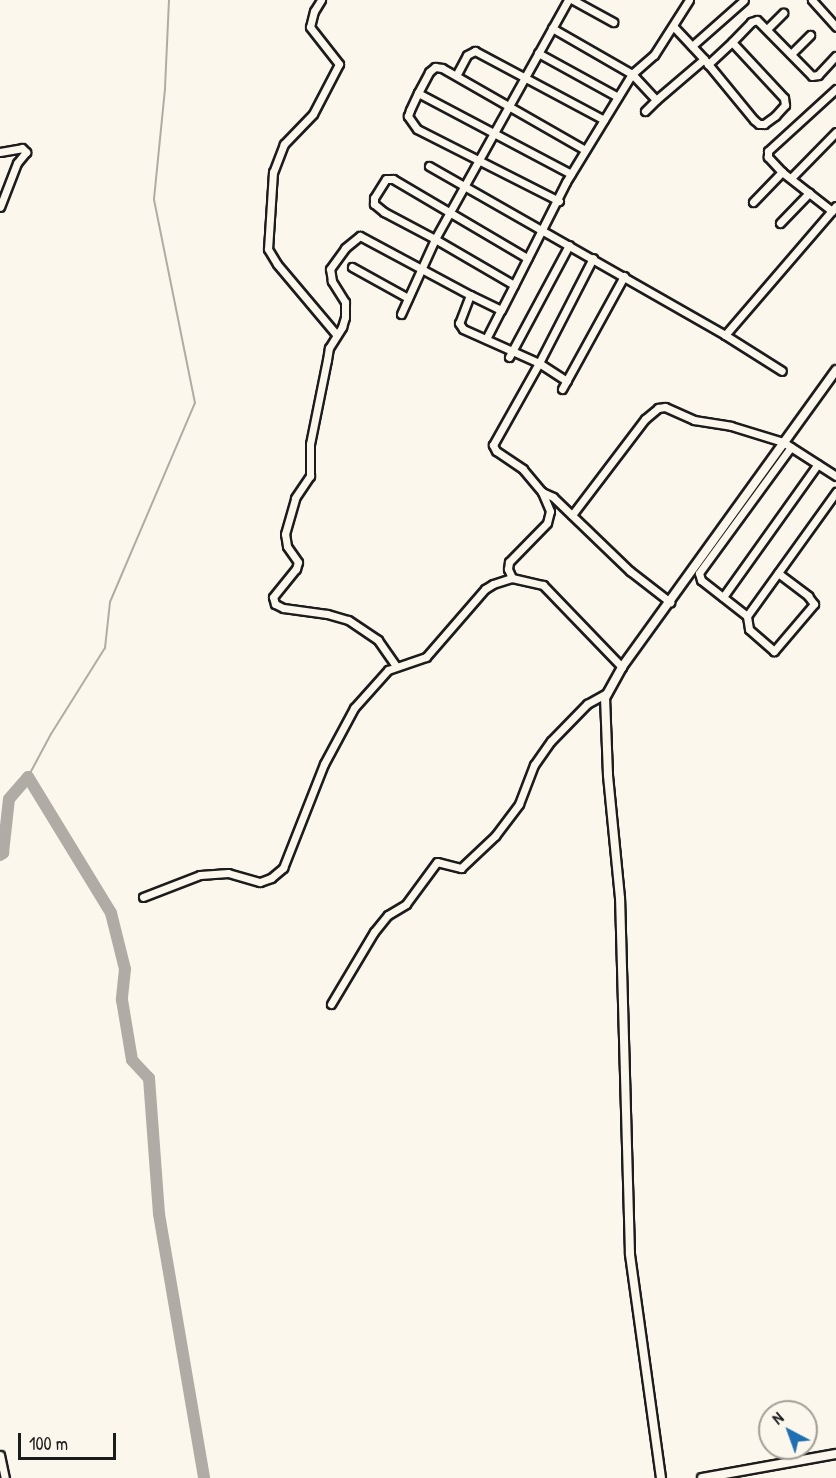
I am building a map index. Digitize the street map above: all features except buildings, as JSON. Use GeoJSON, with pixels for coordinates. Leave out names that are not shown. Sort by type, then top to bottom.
{"type":"FeatureCollection","features":[{"type":"Feature","properties":{"kind":"street"},"geometry":{"type":"LineString","coordinates":[[321,0],[314,11],[310,27],[339,64],[313,114],[284,144],[273,172],[268,249],[277,264],[336,334]]}},
{"type":"Feature","properties":{"kind":"street"},"geometry":{"type":"LineString","coordinates":[[401,314],[435,240],[568,0]]}},
{"type":"Feature","properties":{"kind":"street"},"geometry":{"type":"LineString","coordinates":[[573,0],[613,22]]}},
{"type":"Feature","properties":{"kind":"street"},"geometry":{"type":"LineString","coordinates":[[486,339],[585,150],[632,74],[654,55],[689,0]]}},
{"type":"Feature","properties":{"kind":"street"},"geometry":{"type":"LineString","coordinates":[[692,46],[744,0]]}},
{"type":"Feature","properties":{"kind":"street"},"geometry":{"type":"LineString","coordinates":[[814,1],[836,26]]}},
{"type":"Feature","properties":{"kind":"street"},"geometry":{"type":"LineString","coordinates":[[767,29],[783,13]]}},
{"type":"Feature","properties":{"kind":"street"},"geometry":{"type":"LineString","coordinates":[[645,111],[732,42],[751,22],[757,20],[812,76],[818,75],[836,56]]}},
{"type":"Feature","properties":{"kind":"street"},"geometry":{"type":"LineString","coordinates":[[673,26],[754,120],[764,124],[785,105],[784,98],[732,42]]}},
{"type":"Feature","properties":{"kind":"street"},"geometry":{"type":"LineString","coordinates":[[552,28],[632,74],[656,100]]}},
{"type":"Feature","properties":{"kind":"street"},"geometry":{"type":"LineString","coordinates":[[790,54],[810,35]]}},
{"type":"Feature","properties":{"kind":"street"},"geometry":{"type":"LineString","coordinates":[[457,74],[467,55],[475,51],[604,120]]}},
{"type":"Feature","properties":{"kind":"street"},"geometry":{"type":"LineString","coordinates":[[538,53],[618,97]]}},
{"type":"Feature","properties":{"kind":"street"},"geometry":{"type":"LineString","coordinates":[[559,201],[411,123],[408,116],[418,93],[429,72],[435,67],[457,74],[585,150]]}},
{"type":"Feature","properties":{"kind":"street"},"geometry":{"type":"LineString","coordinates":[[725,335],[834,208],[809,193],[782,172],[768,157],[768,151],[836,89]]}},
{"type":"Feature","properties":{"kind":"street"},"geometry":{"type":"LineString","coordinates":[[418,93],[571,174]]}},
{"type":"Feature","properties":{"kind":"street"},"geometry":{"type":"LineString","coordinates":[[791,178],[836,132]]}},
{"type":"Feature","properties":{"kind":"street"},"geometry":{"type":"LineString","coordinates":[[0,152],[22,148],[26,152],[17,163],[0,207]]}},
{"type":"Feature","properties":{"kind":"street"},"geometry":{"type":"LineString","coordinates":[[429,166],[624,276],[782,371]]}},
{"type":"Feature","properties":{"kind":"street"},"geometry":{"type":"LineString","coordinates":[[753,202],[782,172]]}},
{"type":"Feature","properties":{"kind":"street"},"geometry":{"type":"LineString","coordinates":[[514,285],[384,212],[374,204],[374,198],[381,183],[386,179],[393,179],[527,258]]}},
{"type":"Feature","properties":{"kind":"street"},"geometry":{"type":"LineString","coordinates":[[780,224],[809,193]]}},
{"type":"Feature","properties":{"kind":"street"},"geometry":{"type":"LineString","coordinates":[[396,666],[378,640],[348,620],[327,614],[283,608],[275,604],[273,597],[296,569],[298,562],[287,546],[285,534],[295,498],[310,476],[310,444],[328,354],[336,334],[342,327],[345,302],[332,281],[330,269],[345,248],[360,236],[501,310]]}},
{"type":"Feature","properties":{"kind":"street"},"geometry":{"type":"LineString","coordinates":[[510,354],[569,245]]}},
{"type":"Feature","properties":{"kind":"street"},"geometry":{"type":"LineString","coordinates":[[592,258],[539,363],[493,445],[496,451],[523,469],[542,492],[572,515],[596,540],[670,602]]}},
{"type":"Feature","properties":{"kind":"street"},"geometry":{"type":"LineString","coordinates":[[352,267],[408,298]]}},
{"type":"Feature","properties":{"kind":"street"},"geometry":{"type":"LineString","coordinates":[[562,389],[624,276]]}},
{"type":"Feature","properties":{"kind":"street"},"geometry":{"type":"LineString","coordinates":[[470,295],[459,323],[463,329],[486,339],[510,354],[539,363],[567,381]]}},
{"type":"Feature","properties":{"kind":"street"},"geometry":{"type":"LineString","coordinates":[[778,573],[808,596],[814,604],[774,651],[749,629],[747,616],[700,580],[699,573],[836,370]]}},
{"type":"Feature","properties":{"kind":"street"},"geometry":{"type":"LineString","coordinates":[[572,515],[645,419],[658,408],[665,407],[694,420],[731,426],[787,444],[836,476]]}},
{"type":"Feature","properties":{"kind":"street"},"geometry":{"type":"LineString","coordinates":[[331,1004],[374,932],[388,915],[406,904],[437,862],[461,868],[495,836],[519,804],[534,765],[551,741],[587,704],[607,693],[622,667],[787,444]]}},
{"type":"Feature","properties":{"kind":"street"},"geometry":{"type":"LineString","coordinates":[[723,597],[818,464]]}},
{"type":"Feature","properties":{"kind":"street"},"geometry":{"type":"LineString","coordinates":[[512,578],[508,569],[509,562],[550,518],[542,492]]}},
{"type":"Feature","properties":{"kind":"street"},"geometry":{"type":"LineString","coordinates":[[747,616],[836,492]]}},
{"type":"Feature","properties":{"kind":"street"},"geometry":{"type":"LineString","coordinates":[[143,897],[200,875],[228,873],[260,882],[283,868],[324,764],[343,726],[375,682],[396,666],[418,662],[426,657],[485,590],[512,578],[543,585],[622,667]]}},
{"type":"Feature","properties":{"kind":"street"},"geometry":{"type":"LineString","coordinates":[[607,693],[609,775],[620,897],[630,1254],[662,1478]]}},
{"type":"Feature","properties":{"kind":"street"},"geometry":{"type":"LineString","coordinates":[[702,1478],[836,1454]]}},
{"type":"Feature","properties":{"kind":"street"},"geometry":{"type":"LineString","coordinates":[[0,1455],[5,1478]]}},
{"type":"Feature","properties":{"kind":"waterway"},"geometry":{"type":"LineString","coordinates":[[28,777],[51,734],[105,648],[110,602],[195,403],[154,199],[165,88],[169,0]]}},
{"type":"Feature","properties":{"kind":"waterway"},"geometry":{"type":"LineString","coordinates":[[0,855],[3,853],[9,799],[28,777],[111,913],[125,969],[122,1000],[132,1060],[149,1078],[159,1214],[204,1478]]}}]}
